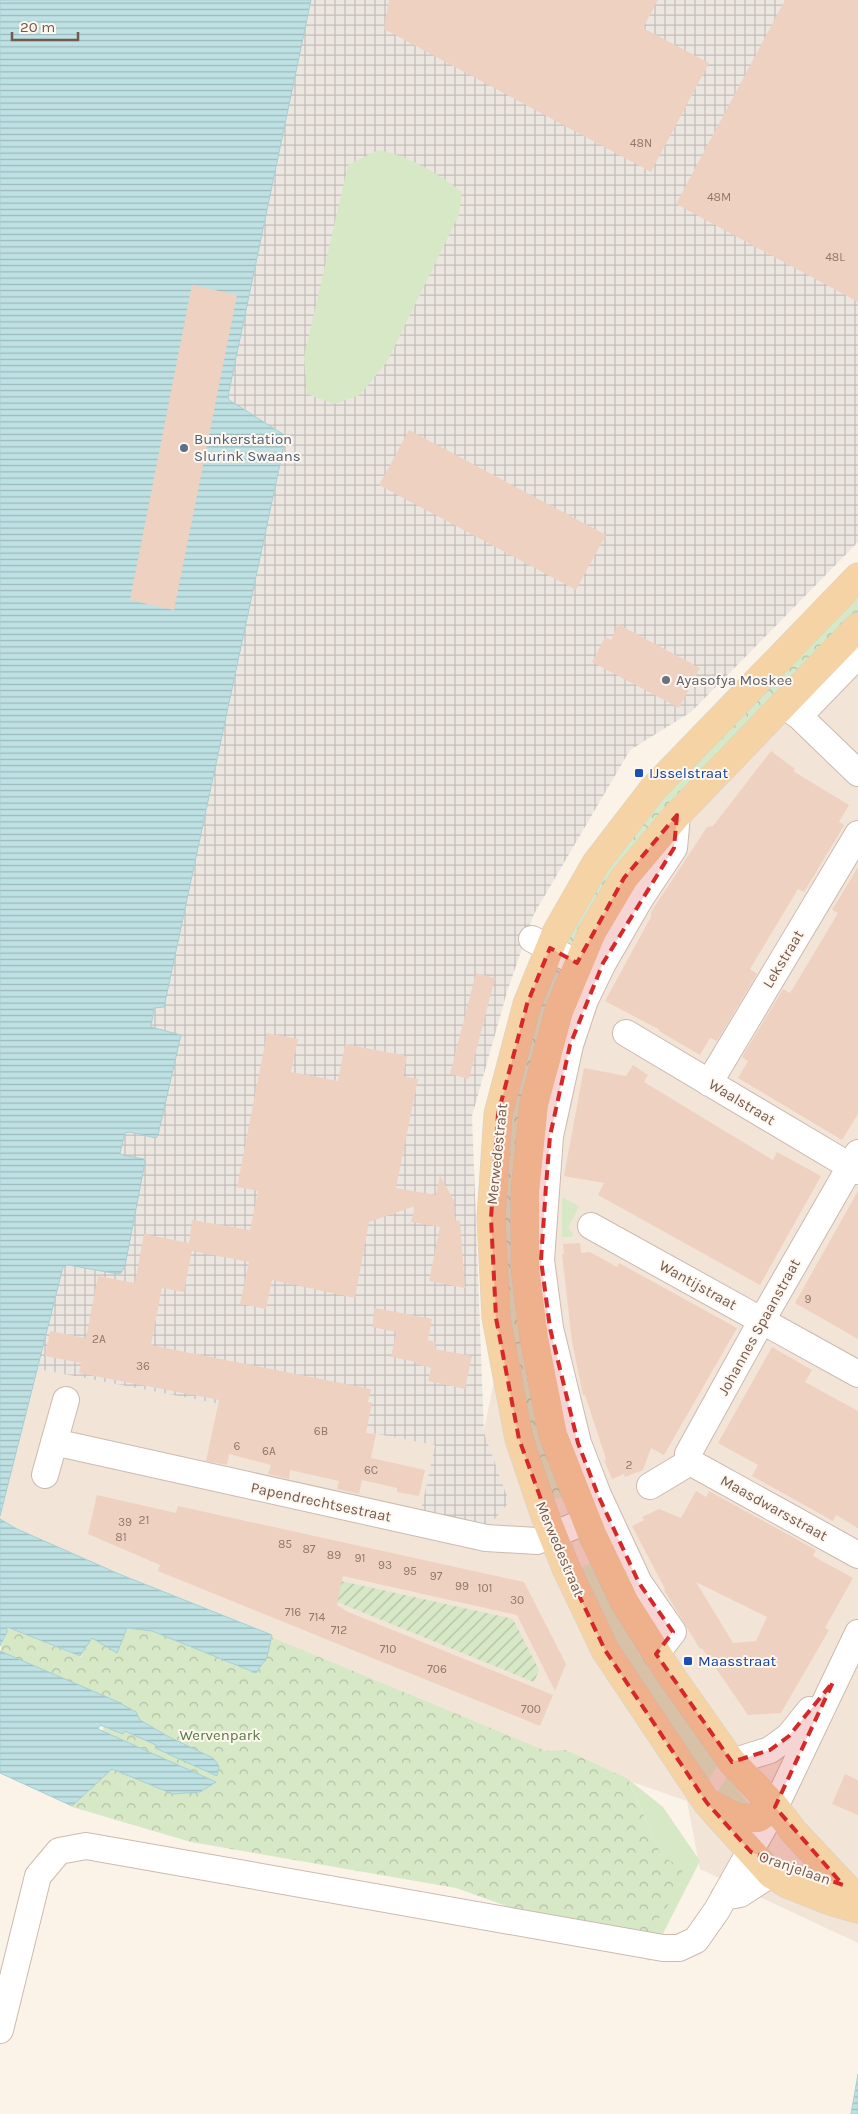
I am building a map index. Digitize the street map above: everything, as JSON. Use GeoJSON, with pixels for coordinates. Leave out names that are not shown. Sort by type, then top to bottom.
{"type":"FeatureCollection","features":[{"type":"Feature","properties":{"kind":"main road","name":"Merwedestraat"},"geometry":{"type":"LineString","coordinates":[[751,1852],[707,1802],[605,1650],[566,1568],[519,1439],[496,1318],[491,1218],[498,1114],[528,1004],[541,944],[556,933],[596,863],[654,789],[858,577]]}},
{"type":"Feature","properties":{"kind":"main road"},"geometry":{"type":"LineString","coordinates":[[775,1807],[732,1762],[656,1654],[625,1603],[587,1521],[553,1435],[534,1338],[524,1268],[525,1192],[534,1104],[559,1011],[577,962],[592,932],[624,878],[677,815],[791,710],[858,627]]}},
{"type":"Feature","properties":{"kind":"main road","name":"Merwedestraat"},"geometry":{"type":"LineString","coordinates":[[707,1802],[738,1818],[758,1818],[775,1807]]}},
{"type":"Feature","properties":{"kind":"main road","name":"Oranjelaan"},"geometry":{"type":"LineString","coordinates":[[775,1807],[794,1832],[850,1892]]}},
{"type":"Feature","properties":{"kind":"main road","name":"Oranjelaan"},"geometry":{"type":"LineString","coordinates":[[751,1852],[781,1860],[850,1892]]}},
{"type":"Feature","properties":{"kind":"main road","name":"Oranjelaan"},"geometry":{"type":"LineString","coordinates":[[751,1852],[771,1874],[788,1884],[858,1909]]}},
{"type":"Feature","properties":{"kind":"street"},"geometry":{"type":"LineString","coordinates":[[858,655],[791,710],[858,773]]}},
{"type":"Feature","properties":{"kind":"street"},"geometry":{"type":"LineString","coordinates":[[656,1654],[674,1632],[640,1583],[598,1495],[578,1444],[550,1328],[541,1260],[550,1136],[570,1045],[585,1000],[603,963],[640,899],[674,848],[677,815]]}},
{"type":"Feature","properties":{"kind":"street","name":"Lekstraat"},"geometry":{"type":"LineString","coordinates":[[709,1083],[858,834]]}},
{"type":"Feature","properties":{"kind":"street"},"geometry":{"type":"LineString","coordinates":[[541,944],[577,962]]}},
{"type":"Feature","properties":{"kind":"street","name":"Waalstraat"},"geometry":{"type":"LineString","coordinates":[[626,1033],[709,1083],[855,1164]]}},
{"type":"Feature","properties":{"kind":"street","name":"Johannes Spaanstraat"},"geometry":{"type":"LineString","coordinates":[[690,1462],[688,1454],[762,1320],[855,1164]]}},
{"type":"Feature","properties":{"kind":"street","name":"Wantijstraat"},"geometry":{"type":"LineString","coordinates":[[591,1226],[858,1374]]}},
{"type":"Feature","properties":{"kind":"street"},"geometry":{"type":"LineString","coordinates":[[45,1475],[66,1400]]}},
{"type":"Feature","properties":{"kind":"street","name":"Papendrechtsestraat"},"geometry":{"type":"LineString","coordinates":[[54,1442],[486,1538],[537,1541],[587,1521]]}},
{"type":"Feature","properties":{"kind":"street"},"geometry":{"type":"LineString","coordinates":[[650,1486],[690,1462]]}},
{"type":"Feature","properties":{"kind":"street","name":"Maasdwarsstraat"},"geometry":{"type":"LineString","coordinates":[[690,1462],[858,1555]]}},
{"type":"Feature","properties":{"kind":"street"},"geometry":{"type":"LineString","coordinates":[[0,2030],[38,1876],[59,1851],[86,1846],[663,1948],[679,1948],[696,1940],[751,1852],[775,1807],[858,1633]]}},
{"type":"Feature","properties":{"kind":"street"},"geometry":{"type":"LineString","coordinates":[[732,1762],[770,1750],[789,1736],[833,1682]]}},
{"type":"Feature","properties":{"kind":"street"},"geometry":{"type":"LineString","coordinates":[[724,1897],[740,1894],[771,1874]]}},
{"type":"Feature","properties":{"kind":"highlighted area"},"geometry":{"type":"Polygon","coordinates":[[[677,815],[674,848],[603,963],[570,1045],[550,1136],[546,1186],[541,1260],[550,1328],[578,1443],[598,1495],[639,1583],[673,1632],[656,1654],[732,1762],[770,1750],[789,1736],[833,1682],[775,1807],[843,1885],[751,1852],[707,1803],[605,1650],[566,1568],[519,1439],[496,1318],[491,1218],[498,1114],[527,1004],[550,948],[577,963],[624,878],[677,815]]]}},
{"type":"Feature","properties":{"kind":"shaded area"},"geometry":{"type":"Polygon","coordinates":[[[297,0],[858,0],[858,542],[691,712],[630,750],[534,914],[507,992],[472,1116],[484,1433],[509,1502],[488,1527],[421,1511],[435,1445],[38,1369],[297,0]]]}},
{"type":"Feature","properties":{"kind":"shaded area"},"geometry":{"type":"Polygon","coordinates":[[[858,611],[858,1943],[700,1869],[687,1801],[548,1753],[0,1528],[0,1494],[31,1359],[480,1449],[596,887],[858,611]]]}},
{"type":"Feature","properties":{"kind":"green space"},"geometry":{"type":"Polygon","coordinates":[[[378,150],[401,156],[423,166],[462,192],[459,215],[387,362],[360,395],[334,404],[307,394],[304,357],[348,165],[378,150]]]}},
{"type":"Feature","properties":{"kind":"green space"},"geometry":{"type":"Polygon","coordinates":[[[858,594],[858,613],[713,758],[637,847],[537,1051],[573,1496],[552,1499],[537,1461],[510,1350],[501,1165],[521,1039],[573,912],[659,800],[858,594]]]}},
{"type":"Feature","properties":{"kind":"green space"},"geometry":{"type":"Polygon","coordinates":[[[562,1197],[579,1206],[568,1228],[573,1233],[572,1237],[562,1237],[562,1197]]]}},
{"type":"Feature","properties":{"kind":"green space"},"geometry":{"type":"Polygon","coordinates":[[[593,1562],[719,1763],[707,1783],[617,1650],[577,1570],[593,1562]]]}},
{"type":"Feature","properties":{"kind":"green space"},"geometry":{"type":"Polygon","coordinates":[[[273,1566],[513,1619],[539,1670],[534,1682],[271,1575],[273,1566]]]}},
{"type":"Feature","properties":{"kind":"green space","name":"Wervenpark"},"geometry":{"type":"Polygon","coordinates":[[[119,1574],[546,1751],[566,1750],[628,1779],[661,1855],[683,1869],[673,1898],[635,1952],[456,1888],[191,1842],[72,1807],[114,1702],[1,1652],[2,1645],[6,1627],[81,1657],[119,1574]]]}},
{"type":"Feature","properties":{"kind":"green space"},"geometry":{"type":"Polygon","coordinates":[[[727,1777],[751,1807],[748,1811],[715,1795],[727,1777]]]}},
{"type":"Feature","properties":{"kind":"green space"},"geometry":{"type":"Polygon","coordinates":[[[628,1779],[663,1807],[700,1861],[649,1961],[635,1952],[661,1855],[628,1779]]]}},
{"type":"Feature","properties":{"kind":"water"},"geometry":{"type":"Polygon","coordinates":[[[0,0],[311,0],[228,396],[229,400],[286,436],[164,1007],[154,1008],[151,1027],[181,1035],[158,1135],[156,1138],[130,1132],[125,1133],[120,1153],[144,1159],[145,1162],[125,1266],[121,1273],[118,1274],[68,1265],[63,1267],[0,1516],[0,0]]]}},
{"type":"Feature","properties":{"kind":"water"},"geometry":{"type":"Polygon","coordinates":[[[0,1519],[17,1529],[119,1574],[272,1635],[267,1657],[256,1673],[152,1631],[127,1628],[117,1653],[92,1638],[80,1656],[7,1627],[7,1632],[0,1646],[0,1519]]]}},
{"type":"Feature","properties":{"kind":"water"},"geometry":{"type":"Polygon","coordinates":[[[0,1651],[116,1701],[136,1712],[140,1720],[169,1737],[213,1758],[219,1766],[217,1776],[155,1748],[156,1745],[125,1731],[123,1734],[100,1725],[98,1729],[216,1782],[200,1792],[173,1794],[112,1769],[72,1806],[0,1773],[0,1651]]]}},
{"type":"Feature","properties":{"kind":"water"},"geometry":{"type":"Polygon","coordinates":[[[858,2074],[858,2114],[851,2114],[858,2074]]]}},
{"type":"Feature","properties":{"kind":"building"},"geometry":{"type":"Polygon","coordinates":[[[389,0],[658,0],[643,28],[709,63],[651,172],[384,29],[389,0]]]}},
{"type":"Feature","properties":{"kind":"building"},"geometry":{"type":"Polygon","coordinates":[[[785,0],[858,0],[858,302],[676,204],[785,0]]]}},
{"type":"Feature","properties":{"kind":"building","name":"Bunkerstation Slurink Swaans"},"geometry":{"type":"Polygon","coordinates":[[[192,285],[237,295],[174,610],[130,600],[192,285]]]}},
{"type":"Feature","properties":{"kind":"building"},"geometry":{"type":"Polygon","coordinates":[[[409,430],[606,535],[576,590],[379,485],[409,430]]]}},
{"type":"Feature","properties":{"kind":"building"},"geometry":{"type":"Polygon","coordinates":[[[618,624],[700,668],[679,708],[592,662],[605,637],[611,640],[618,624]]]}},
{"type":"Feature","properties":{"kind":"building"},"geometry":{"type":"Polygon","coordinates":[[[771,751],[795,769],[793,771],[849,805],[839,822],[844,825],[836,839],[804,892],[798,889],[750,969],[757,974],[717,1041],[710,1038],[700,1055],[660,1030],[605,1001],[651,917],[651,912],[707,827],[713,826],[771,751]]]}},
{"type":"Feature","properties":{"kind":"building"},"geometry":{"type":"Polygon","coordinates":[[[858,867],[858,1114],[842,1140],[738,1078],[748,1061],[742,1057],[783,989],[790,993],[798,980],[838,913],[832,910],[858,867]]]}},
{"type":"Feature","properties":{"kind":"building"},"geometry":{"type":"Polygon","coordinates":[[[476,973],[495,978],[469,1079],[450,1074],[476,973]]]}},
{"type":"Feature","properties":{"kind":"building"},"geometry":{"type":"Polygon","coordinates":[[[267,1033],[298,1039],[291,1072],[338,1081],[345,1044],[407,1056],[403,1076],[418,1079],[396,1188],[436,1195],[440,1175],[454,1201],[455,1220],[460,1221],[465,1288],[429,1281],[440,1227],[411,1222],[415,1206],[369,1222],[355,1298],[272,1280],[266,1309],[240,1304],[249,1262],[192,1251],[184,1292],[162,1288],[151,1345],[371,1389],[368,1402],[372,1403],[366,1433],[376,1434],[371,1458],[425,1470],[419,1496],[397,1492],[397,1488],[362,1480],[359,1494],[337,1489],[339,1481],[290,1470],[289,1479],[268,1474],[271,1465],[229,1454],[227,1465],[206,1461],[219,1400],[79,1373],[81,1363],[45,1356],[50,1331],[86,1338],[98,1276],[135,1283],[144,1234],[189,1243],[192,1220],[250,1230],[258,1191],[237,1187],[267,1033]]]}},
{"type":"Feature","properties":{"kind":"building"},"geometry":{"type":"Polygon","coordinates":[[[633,1065],[648,1075],[644,1082],[773,1160],[777,1152],[821,1176],[760,1285],[598,1195],[604,1183],[564,1176],[584,1068],[626,1076],[633,1065]]]}},
{"type":"Feature","properties":{"kind":"building"},"geometry":{"type":"Polygon","coordinates":[[[858,1191],[858,1339],[795,1303],[858,1191]]]}},
{"type":"Feature","properties":{"kind":"building"},"geometry":{"type":"Polygon","coordinates":[[[580,1243],[581,1253],[590,1252],[617,1267],[619,1263],[737,1328],[664,1455],[651,1448],[643,1470],[625,1477],[624,1474],[612,1479],[604,1460],[606,1459],[585,1395],[583,1395],[572,1342],[562,1254],[564,1254],[563,1244],[580,1243]]]}},
{"type":"Feature","properties":{"kind":"building"},"geometry":{"type":"Polygon","coordinates":[[[375,1308],[432,1319],[428,1340],[436,1342],[435,1349],[472,1356],[465,1389],[428,1381],[431,1368],[416,1364],[417,1362],[391,1357],[396,1332],[372,1327],[375,1308]]]}},
{"type":"Feature","properties":{"kind":"building"},"geometry":{"type":"Polygon","coordinates":[[[772,1347],[812,1370],[805,1382],[858,1411],[858,1528],[836,1515],[833,1521],[752,1476],[758,1465],[718,1443],[772,1347]]]}},
{"type":"Feature","properties":{"kind":"building"},"geometry":{"type":"Polygon","coordinates":[[[696,1491],[706,1497],[709,1491],[816,1550],[813,1556],[853,1578],[825,1628],[829,1630],[781,1713],[748,1715],[702,1648],[700,1649],[664,1590],[632,1526],[644,1520],[642,1517],[659,1509],[681,1518],[696,1491]],[[696,1582],[733,1643],[756,1641],[767,1617],[696,1582]]]}},
{"type":"Feature","properties":{"kind":"building"},"geometry":{"type":"Polygon","coordinates":[[[97,1495],[176,1513],[178,1506],[524,1582],[566,1664],[555,1691],[517,1615],[343,1576],[337,1605],[348,1612],[553,1695],[540,1726],[158,1571],[160,1565],[88,1534],[97,1495]]]}},
{"type":"Feature","properties":{"kind":"building"},"geometry":{"type":"Polygon","coordinates":[[[845,1774],[858,1780],[858,1815],[832,1804],[845,1774]]]}},
{"type":"Feature","properties":{"kind":"place","name":"Bunkerstation Slurink Swaans"},"geometry":{"type":"Point","coordinates":[184,448]}},
{"type":"Feature","properties":{"kind":"place","name":"Ayasofya Moskee"},"geometry":{"type":"Point","coordinates":[666,680]}},
{"type":"Feature","properties":{"kind":"place","name":"IJsselstraat"},"geometry":{"type":"Point","coordinates":[639,773]}},
{"type":"Feature","properties":{"kind":"place","name":"Maasstraat"},"geometry":{"type":"Point","coordinates":[688,1661]}}]}
